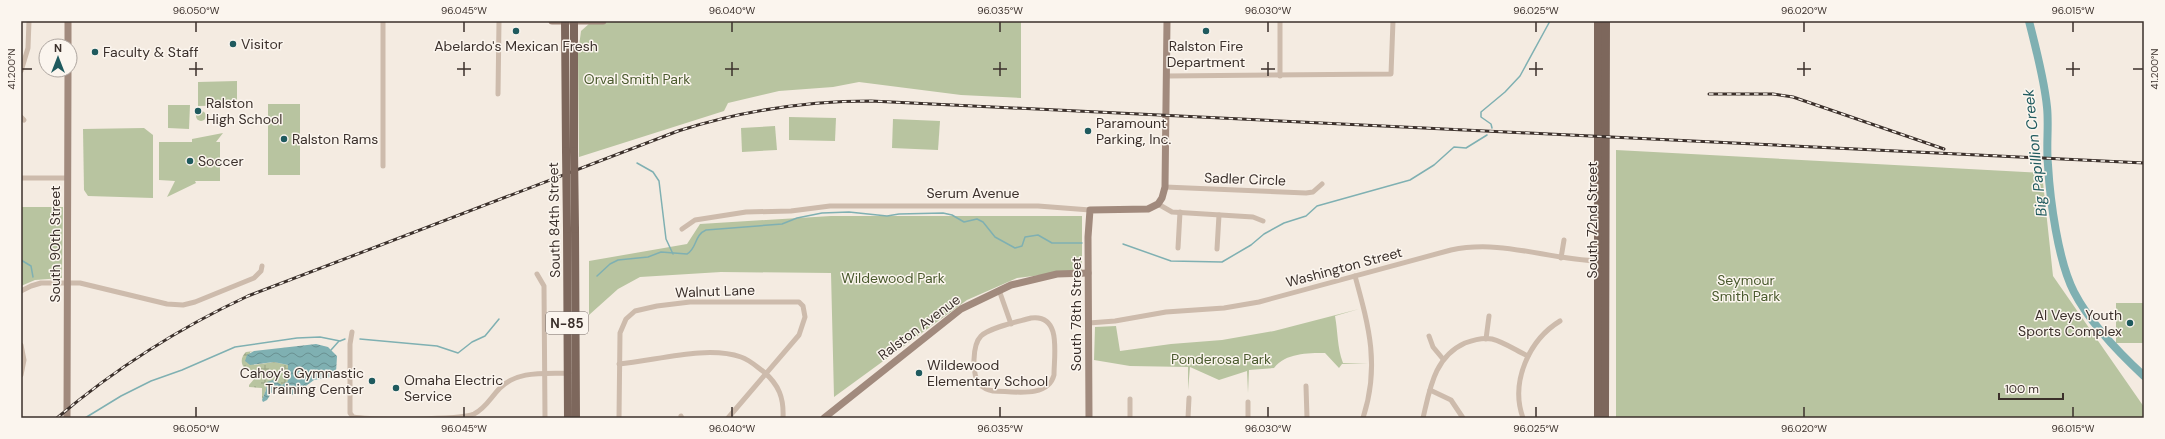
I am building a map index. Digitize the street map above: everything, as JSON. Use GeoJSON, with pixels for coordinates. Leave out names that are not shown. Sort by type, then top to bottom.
{"type":"FeatureCollection","features":[{"type":"Feature","properties":{"kind":"main road","name":"South 84th Street"},"geometry":{"type":"LineString","coordinates":[[565,21],[570,151],[572,373],[576,418]]}},
{"type":"Feature","properties":{"kind":"main road","name":"South 84th Street"},"geometry":{"type":"LineString","coordinates":[[570,151],[574,21]]}},
{"type":"Feature","properties":{"kind":"main road","name":"South 72nd Street"},"geometry":{"type":"LineString","coordinates":[[1598,21],[1601,261],[1605,418]]}},
{"type":"Feature","properties":{"kind":"main road","name":"South 72nd Street"},"geometry":{"type":"LineString","coordinates":[[1598,418],[1606,21]]}},
{"type":"Feature","properties":{"kind":"main road","name":"South 84th Street"},"geometry":{"type":"LineString","coordinates":[[568,418],[572,373]]}},
{"type":"Feature","properties":{"kind":"street"},"geometry":{"type":"LineString","coordinates":[[21,72],[27,54],[29,21]]}},
{"type":"Feature","properties":{"kind":"street"},"geometry":{"type":"LineString","coordinates":[[68,21],[68,38]]}},
{"type":"Feature","properties":{"kind":"street"},"geometry":{"type":"LineString","coordinates":[[383,21],[383,166]]}},
{"type":"Feature","properties":{"kind":"street"},"geometry":{"type":"LineString","coordinates":[[498,94],[499,21]]}},
{"type":"Feature","properties":{"kind":"street"},"geometry":{"type":"LineString","coordinates":[[552,21],[603,21]]}},
{"type":"Feature","properties":{"kind":"street"},"geometry":{"type":"LineString","coordinates":[[1167,21],[1165,187],[1163,196],[1158,204],[1168,210],[1180,212],[1253,216],[1264,221]]}},
{"type":"Feature","properties":{"kind":"street"},"geometry":{"type":"LineString","coordinates":[[1280,21],[1280,76]]}},
{"type":"Feature","properties":{"kind":"street"},"geometry":{"type":"LineString","coordinates":[[1167,76],[1391,74],[1393,21]]}},
{"type":"Feature","properties":{"kind":"street","name":"South 90th Street"},"geometry":{"type":"LineString","coordinates":[[67,418],[68,78]]}},
{"type":"Feature","properties":{"kind":"street"},"geometry":{"type":"LineString","coordinates":[[21,178],[68,178]]}},
{"type":"Feature","properties":{"kind":"street","name":"Sadler Circle"},"geometry":{"type":"LineString","coordinates":[[1165,187],[1306,193],[1313,192],[1322,184]]}},
{"type":"Feature","properties":{"kind":"street","name":"Serum Avenue"},"geometry":{"type":"LineString","coordinates":[[682,229],[695,220],[746,212],[791,211],[830,206],[1038,206],[1090,210],[1148,209],[1158,204]]}},
{"type":"Feature","properties":{"kind":"street","name":"South 78th Street"},"geometry":{"type":"LineString","coordinates":[[1089,418],[1088,273],[1090,210]]}},
{"type":"Feature","properties":{"kind":"street"},"geometry":{"type":"LineString","coordinates":[[1178,248],[1180,212]]}},
{"type":"Feature","properties":{"kind":"street"},"geometry":{"type":"LineString","coordinates":[[1217,249],[1219,215]]}},
{"type":"Feature","properties":{"kind":"street"},"geometry":{"type":"LineString","coordinates":[[1561,258],[1564,240]]}},
{"type":"Feature","properties":{"kind":"street","name":"Washington Street"},"geometry":{"type":"LineString","coordinates":[[1089,323],[1115,322],[1166,312],[1237,306],[1451,250],[1473,246],[1508,247],[1561,258],[1601,261]]}},
{"type":"Feature","properties":{"kind":"street"},"geometry":{"type":"LineString","coordinates":[[21,291],[41,283],[88,284],[167,304],[183,305],[195,302],[254,278],[261,271],[262,266]]}},
{"type":"Feature","properties":{"kind":"street","name":"Ralston Avenue"},"geometry":{"type":"LineString","coordinates":[[824,418],[961,309],[999,290],[1038,278],[1057,274],[1088,273]]}},
{"type":"Feature","properties":{"kind":"street"},"geometry":{"type":"LineString","coordinates":[[537,274],[544,286],[545,418]]}},
{"type":"Feature","properties":{"kind":"street"},"geometry":{"type":"LineString","coordinates":[[1355,276],[1371,338],[1373,357],[1370,391],[1363,418]]}},
{"type":"Feature","properties":{"kind":"street"},"geometry":{"type":"LineString","coordinates":[[999,290],[1011,324]]}},
{"type":"Feature","properties":{"kind":"street","name":"Walnut Lane"},"geometry":{"type":"LineString","coordinates":[[619,364],[620,333],[628,316],[644,308],[690,302],[799,302],[803,306],[805,317],[798,335],[766,374]]}},
{"type":"Feature","properties":{"kind":"street"},"geometry":{"type":"LineString","coordinates":[[1486,339],[1489,316]]}},
{"type":"Feature","properties":{"kind":"street"},"geometry":{"type":"LineString","coordinates":[[1030,318],[1042,318],[1049,322],[1053,330],[1054,375],[1050,384],[1044,389],[1038,391],[993,392],[982,387],[977,379],[976,347],[979,339],[986,333],[1011,324],[1030,318]]}},
{"type":"Feature","properties":{"kind":"street"},"geometry":{"type":"LineString","coordinates":[[1523,418],[1519,404],[1518,387],[1520,376],[1528,356],[1542,334],[1560,321]]}},
{"type":"Feature","properties":{"kind":"street"},"geometry":{"type":"LineString","coordinates":[[352,332],[350,344],[351,416],[464,417],[483,408],[500,388],[512,379],[525,375],[572,373]]}},
{"type":"Feature","properties":{"kind":"street"},"geometry":{"type":"LineString","coordinates":[[1429,336],[1433,347],[1443,360]]}},
{"type":"Feature","properties":{"kind":"street"},"geometry":{"type":"LineString","coordinates":[[1423,418],[1437,370],[1443,360],[1463,344],[1486,339],[1498,341],[1528,356]]}},
{"type":"Feature","properties":{"kind":"street"},"geometry":{"type":"LineString","coordinates":[[21,345],[24,360],[21,374]]}},
{"type":"Feature","properties":{"kind":"street"},"geometry":{"type":"LineString","coordinates":[[620,418],[619,364],[683,355],[721,354],[745,359],[766,374],[781,393],[783,404],[782,418]]}},
{"type":"Feature","properties":{"kind":"street"},"geometry":{"type":"LineString","coordinates":[[728,418],[766,374]]}},
{"type":"Feature","properties":{"kind":"street"},"geometry":{"type":"LineString","coordinates":[[1306,386],[1307,418]]}},
{"type":"Feature","properties":{"kind":"street"},"geometry":{"type":"LineString","coordinates":[[1430,390],[1451,400],[1463,418]]}},
{"type":"Feature","properties":{"kind":"street"},"geometry":{"type":"LineString","coordinates":[[1188,418],[1189,398]]}},
{"type":"Feature","properties":{"kind":"street"},"geometry":{"type":"LineString","coordinates":[[1130,399],[1130,418]]}},
{"type":"Feature","properties":{"kind":"street"},"geometry":{"type":"LineString","coordinates":[[1248,402],[1248,418]]}},
{"type":"Feature","properties":{"kind":"green space","name":"Orval Smith Park"},"geometry":{"type":"Polygon","coordinates":[[[635,21],[1021,21],[1021,98],[961,95],[859,82],[833,87],[779,91],[728,103],[724,111],[579,157],[578,54],[581,31],[590,23],[635,21]]]}},
{"type":"Feature","properties":{"kind":"green space"},"geometry":{"type":"Polygon","coordinates":[[[237,81],[237,105],[198,106],[198,82],[237,81]]]}},
{"type":"Feature","properties":{"kind":"green space","name":"Ralston Rams"},"geometry":{"type":"Polygon","coordinates":[[[268,104],[300,104],[300,175],[268,175],[268,104]]]}},
{"type":"Feature","properties":{"kind":"green space"},"geometry":{"type":"Polygon","coordinates":[[[168,105],[190,105],[189,129],[168,128],[168,105]]]}},
{"type":"Feature","properties":{"kind":"green space"},"geometry":{"type":"Polygon","coordinates":[[[199,111],[203,111],[205,112],[205,120],[199,121],[196,118],[196,114],[199,111]]]}},
{"type":"Feature","properties":{"kind":"green space"},"geometry":{"type":"Polygon","coordinates":[[[789,117],[836,118],[835,141],[789,140],[789,117]]]}},
{"type":"Feature","properties":{"kind":"green space"},"geometry":{"type":"Polygon","coordinates":[[[893,119],[940,121],[938,150],[892,148],[893,119]]]}},
{"type":"Feature","properties":{"kind":"green space"},"geometry":{"type":"Polygon","coordinates":[[[775,126],[777,150],[742,152],[741,128],[775,126]]]}},
{"type":"Feature","properties":{"kind":"green space"},"geometry":{"type":"Polygon","coordinates":[[[144,128],[153,135],[153,198],[88,196],[84,190],[83,129],[144,128]]]}},
{"type":"Feature","properties":{"kind":"green space","name":"Soccer"},"geometry":{"type":"Polygon","coordinates":[[[223,133],[216,142],[220,142],[220,181],[195,181],[196,183],[167,197],[175,181],[159,180],[159,142],[192,142],[192,139],[223,133]]]}},
{"type":"Feature","properties":{"kind":"green space","name":"Seymour Smith Park"},"geometry":{"type":"Polygon","coordinates":[[[1616,150],[2042,173],[2053,276],[2144,407],[2144,418],[1616,418],[1616,150]]]}},
{"type":"Feature","properties":{"kind":"green space"},"geometry":{"type":"Polygon","coordinates":[[[21,207],[63,207],[62,278],[35,280],[21,286],[21,207]]]}},
{"type":"Feature","properties":{"kind":"green space","name":"Wildewood Park"},"geometry":{"type":"Polygon","coordinates":[[[831,216],[1082,216],[1082,270],[1017,278],[967,300],[834,397],[831,273],[721,272],[640,277],[618,289],[589,315],[589,261],[687,244],[700,224],[831,216]]]}},
{"type":"Feature","properties":{"kind":"green space","name":"Al Veys Youth Sports Complex"},"geometry":{"type":"Polygon","coordinates":[[[2116,303],[2144,303],[2144,343],[2116,343],[2116,303]]]}},
{"type":"Feature","properties":{"kind":"green space","name":"Ponderosa Park"},"geometry":{"type":"Polygon","coordinates":[[[1359,309],[1335,316],[1341,357],[1343,363],[1368,363],[1342,364],[1339,368],[1325,353],[1297,355],[1284,359],[1274,368],[1249,370],[1248,393],[1247,371],[1219,380],[1190,367],[1188,390],[1188,367],[1130,366],[1094,360],[1095,327],[1116,326],[1120,351],[1171,344],[1222,340],[1274,331],[1359,309]]]}},
{"type":"Feature","properties":{"kind":"green space"},"geometry":{"type":"Polygon","coordinates":[[[254,351],[250,352],[254,365],[274,362],[288,365],[288,381],[282,385],[266,384],[266,390],[262,400],[262,388],[249,387],[257,372],[245,369],[242,362],[242,358],[246,352],[254,351]]]}},
{"type":"Feature","properties":{"kind":"water"},"geometry":{"type":"Polygon","coordinates":[[[316,344],[328,347],[337,356],[336,373],[332,377],[314,380],[295,394],[291,395],[274,389],[267,400],[263,402],[262,400],[267,382],[273,380],[282,385],[288,381],[288,365],[274,362],[250,365],[245,361],[247,355],[254,351],[316,344]]]}},
{"type":"Feature","properties":{"kind":"waterway"},"geometry":{"type":"LineString","coordinates":[[1492,128],[1491,124],[1481,117],[1481,112],[1505,92],[1520,76],[1550,21]]}},
{"type":"Feature","properties":{"kind":"waterway","name":"Big Papillion Creek"},"geometry":{"type":"LineString","coordinates":[[2029,21],[2040,64],[2046,96],[2048,114],[2047,158],[2056,230],[2063,264],[2074,292],[2088,315],[2124,357],[2144,376]]}},
{"type":"Feature","properties":{"kind":"waterway"},"geometry":{"type":"LineString","coordinates":[[1123,244],[1171,261],[1222,262],[1251,245],[1264,234],[1284,223],[1306,216],[1317,206],[1410,180],[1434,165],[1454,147],[1466,148],[1487,135]]}},
{"type":"Feature","properties":{"kind":"waterway"},"geometry":{"type":"LineString","coordinates":[[637,163],[653,172],[659,181],[666,239],[673,254]]}},
{"type":"Feature","properties":{"kind":"waterway"},"geometry":{"type":"LineString","coordinates":[[597,276],[610,264],[618,260],[648,257],[661,252],[687,254],[692,249],[699,235],[706,230],[782,224],[797,218],[822,213],[849,212],[887,216],[899,214],[943,213],[952,215],[964,222],[977,219],[983,222],[995,237],[1015,248],[1022,246],[1025,237],[1038,235],[1052,243],[1082,243]]}},
{"type":"Feature","properties":{"kind":"waterway"},"geometry":{"type":"LineString","coordinates":[[21,260],[31,266],[33,277]]}},
{"type":"Feature","properties":{"kind":"waterway"},"geometry":{"type":"LineString","coordinates":[[360,339],[437,346],[458,353],[472,342],[485,336],[499,319]]}},
{"type":"Feature","properties":{"kind":"waterway"},"geometry":{"type":"LineString","coordinates":[[85,418],[121,396],[151,381],[182,370],[235,347],[297,338],[320,337],[340,341],[345,339]]}},
{"type":"Feature","properties":{"kind":"waterway"},"geometry":{"type":"LineString","coordinates":[[331,350],[339,341]]}},
{"type":"Feature","properties":{"kind":"railway"},"geometry":{"type":"LineString","coordinates":[[1709,94],[1773,94],[1793,97],[1944,149]]}},
{"type":"Feature","properties":{"kind":"railway"},"geometry":{"type":"LineString","coordinates":[[57,418],[102,382],[149,350],[222,308],[248,296],[678,131],[725,118],[773,108],[846,101],[871,101],[2144,163]]}},
{"type":"Feature","properties":{"kind":"place","name":"Abelardo's Mexican Fresh"},"geometry":{"type":"Point","coordinates":[516,31]}},
{"type":"Feature","properties":{"kind":"place","name":"Ralston Fire Department"},"geometry":{"type":"Point","coordinates":[1206,31]}},
{"type":"Feature","properties":{"kind":"place","name":"Visitor"},"geometry":{"type":"Point","coordinates":[233,44]}},
{"type":"Feature","properties":{"kind":"place","name":"Faculty & Staff"},"geometry":{"type":"Point","coordinates":[95,52]}},
{"type":"Feature","properties":{"kind":"place","name":"Ralston High School"},"geometry":{"type":"Point","coordinates":[198,111]}},
{"type":"Feature","properties":{"kind":"place","name":"Paramount Parking, Inc."},"geometry":{"type":"Point","coordinates":[1088,131]}},
{"type":"Feature","properties":{"kind":"place","name":"Ralston Rams"},"geometry":{"type":"Point","coordinates":[284,139]}},
{"type":"Feature","properties":{"kind":"place","name":"Soccer"},"geometry":{"type":"Point","coordinates":[190,161]}},
{"type":"Feature","properties":{"kind":"place","name":"Al Veys Youth Sports Complex"},"geometry":{"type":"Point","coordinates":[2130,323]}},
{"type":"Feature","properties":{"kind":"place","name":"Wildewood Elementary School"},"geometry":{"type":"Point","coordinates":[919,373]}},
{"type":"Feature","properties":{"kind":"place","name":"Cahoy's Gymnastic Training Center"},"geometry":{"type":"Point","coordinates":[372,381]}},
{"type":"Feature","properties":{"kind":"place","name":"Omaha Electric Service"},"geometry":{"type":"Point","coordinates":[396,388]}}]}
